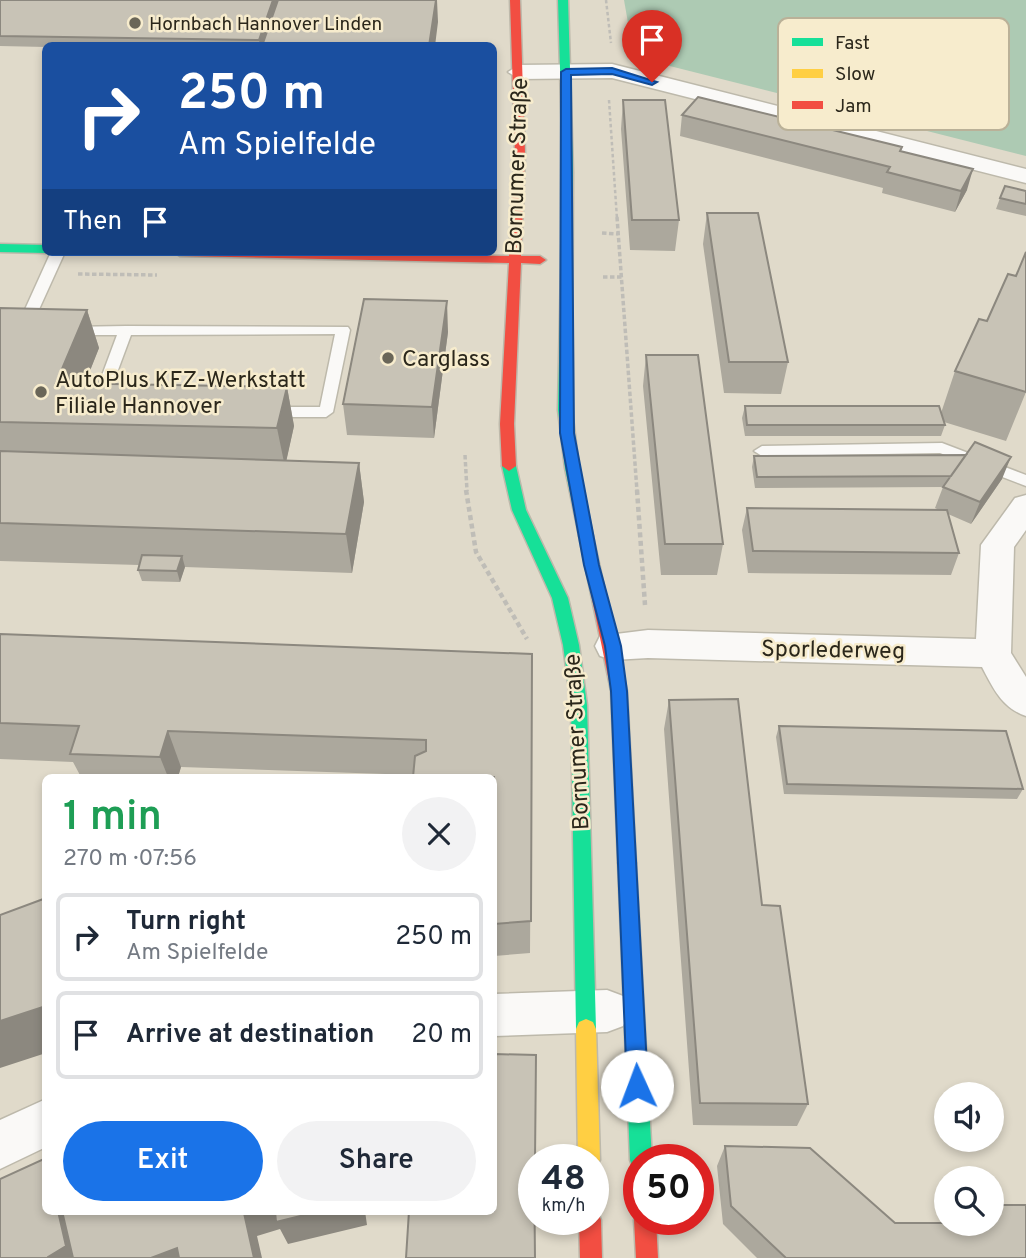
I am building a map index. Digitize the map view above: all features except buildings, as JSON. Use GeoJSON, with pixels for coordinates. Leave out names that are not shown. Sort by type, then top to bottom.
{"type":"FeatureCollection","features":[{"type":"Feature","properties":{"kind":"main road","name":"Bornumer Straße"},"geometry":{"type":"LineString","coordinates":[[515,0],[520,154],[513,260],[508,424],[510,476],[519,510],[560,598],[571,645],[579,705],[589,1144]]}},
{"type":"Feature","properties":{"kind":"main road","name":"Bornumer Straße"},"geometry":{"type":"LineString","coordinates":[[563,0],[566,72],[567,433],[592,565],[613,646],[619,691],[640,1144]]}},
{"type":"Feature","properties":{"kind":"main road"},"geometry":{"type":"LineString","coordinates":[[0,248],[42,249]]}},
{"type":"Feature","properties":{"kind":"main road"},"geometry":{"type":"LineString","coordinates":[[346,256],[566,260]]}},
{"type":"Feature","properties":{"kind":"main road"},"geometry":{"type":"LineString","coordinates":[[590,1235],[591,1258]]}},
{"type":"Feature","properties":{"kind":"main road"},"geometry":{"type":"LineString","coordinates":[[646,1235],[647,1258]]}},
{"type":"Feature","properties":{"kind":"street"},"geometry":{"type":"LineString","coordinates":[[519,72],[612,71],[778,113]]}},
{"type":"Feature","properties":{"kind":"street"},"geometry":{"type":"LineString","coordinates":[[845,130],[1026,176]]}},
{"type":"Feature","properties":{"kind":"street"},"geometry":{"type":"LineString","coordinates":[[1026,506],[999,545],[993,653],[1009,683],[1026,701]]}},
{"type":"Feature","properties":{"kind":"street","name":"Sporlederweg"},"geometry":{"type":"LineString","coordinates":[[613,646],[648,644],[993,653]]}},
{"type":"Feature","properties":{"kind":"street"},"geometry":{"type":"LineString","coordinates":[[497,1015],[586,1010],[635,1011]]}},
{"type":"Feature","properties":{"kind":"street"},"geometry":{"type":"LineString","coordinates":[[0,1145],[42,1124]]}},
{"type":"Feature","properties":{"kind":"lane"},"geometry":{"type":"LineString","coordinates":[[23,334],[45,330],[32,324],[29,316],[56,256]]}},
{"type":"Feature","properties":{"kind":"lane"},"geometry":{"type":"LineString","coordinates":[[109,410],[103,410],[98,404],[126,330]]}},
{"type":"Feature","properties":{"kind":"lane"},"geometry":{"type":"LineString","coordinates":[[56,331],[343,330],[326,412],[258,412]]}},
{"type":"Feature","properties":{"kind":"lane"},"geometry":{"type":"LineString","coordinates":[[762,451],[942,448],[1026,481]]}},
{"type":"Feature","properties":{"kind":"path"},"geometry":{"type":"LineString","coordinates":[[606,0],[612,71],[609,91],[648,644]]}},
{"type":"Feature","properties":{"kind":"green space"},"geometry":{"type":"Polygon","coordinates":[[[624,0],[1026,0],[1026,156],[923,130],[1009,130],[1009,18],[778,18],[778,93],[634,57],[624,0]]]}},
{"type":"Feature","properties":{"kind":"traffic: fast"},"geometry":{"type":"LineString","coordinates":[[563,0],[568,172],[565,410],[572,468],[586,536]]}},
{"type":"Feature","properties":{"kind":"traffic: fast"},"geometry":{"type":"LineString","coordinates":[[0,248],[42,249]]}},
{"type":"Feature","properties":{"kind":"traffic: fast"},"geometry":{"type":"LineString","coordinates":[[509,466],[519,510],[560,598],[571,645],[579,705],[586,1029]]}},
{"type":"Feature","properties":{"kind":"traffic: fast"},"geometry":{"type":"LineString","coordinates":[[627,863],[640,1144]]}},
{"type":"Feature","properties":{"kind":"traffic: slow"},"geometry":{"type":"LineString","coordinates":[[586,1029],[589,1144]]}},
{"type":"Feature","properties":{"kind":"traffic: jam"},"geometry":{"type":"LineString","coordinates":[[509,466],[507,424],[520,154],[515,0]]}},
{"type":"Feature","properties":{"kind":"traffic: jam"},"geometry":{"type":"LineString","coordinates":[[360,256],[540,260]]}},
{"type":"Feature","properties":{"kind":"traffic: jam"},"geometry":{"type":"LineString","coordinates":[[586,536],[619,691],[627,863]]}},
{"type":"Feature","properties":{"kind":"traffic: jam"},"geometry":{"type":"LineString","coordinates":[[590,1235],[591,1258]]}},
{"type":"Feature","properties":{"kind":"traffic: jam"},"geometry":{"type":"LineString","coordinates":[[646,1235],[647,1258]]}},
{"type":"Feature","properties":{"kind":"place","name":"Hornbach Hannover Linden"},"geometry":{"type":"Point","coordinates":[135,23]}},
{"type":"Feature","properties":{"kind":"place","name":"Carglass"},"geometry":{"type":"Point","coordinates":[388,358]}},
{"type":"Feature","properties":{"kind":"place","name":"AutoPlus KFZ-Werkstatt Filiale Hannover"},"geometry":{"type":"Point","coordinates":[41,392]}},
{"type":"Feature","properties":{"kind":"route"},"geometry":{"type":"LineString","coordinates":[[637,1086],[619,691],[613,646],[592,565],[567,433],[565,277],[569,211],[566,72],[612,71],[652,82]]}}]}
